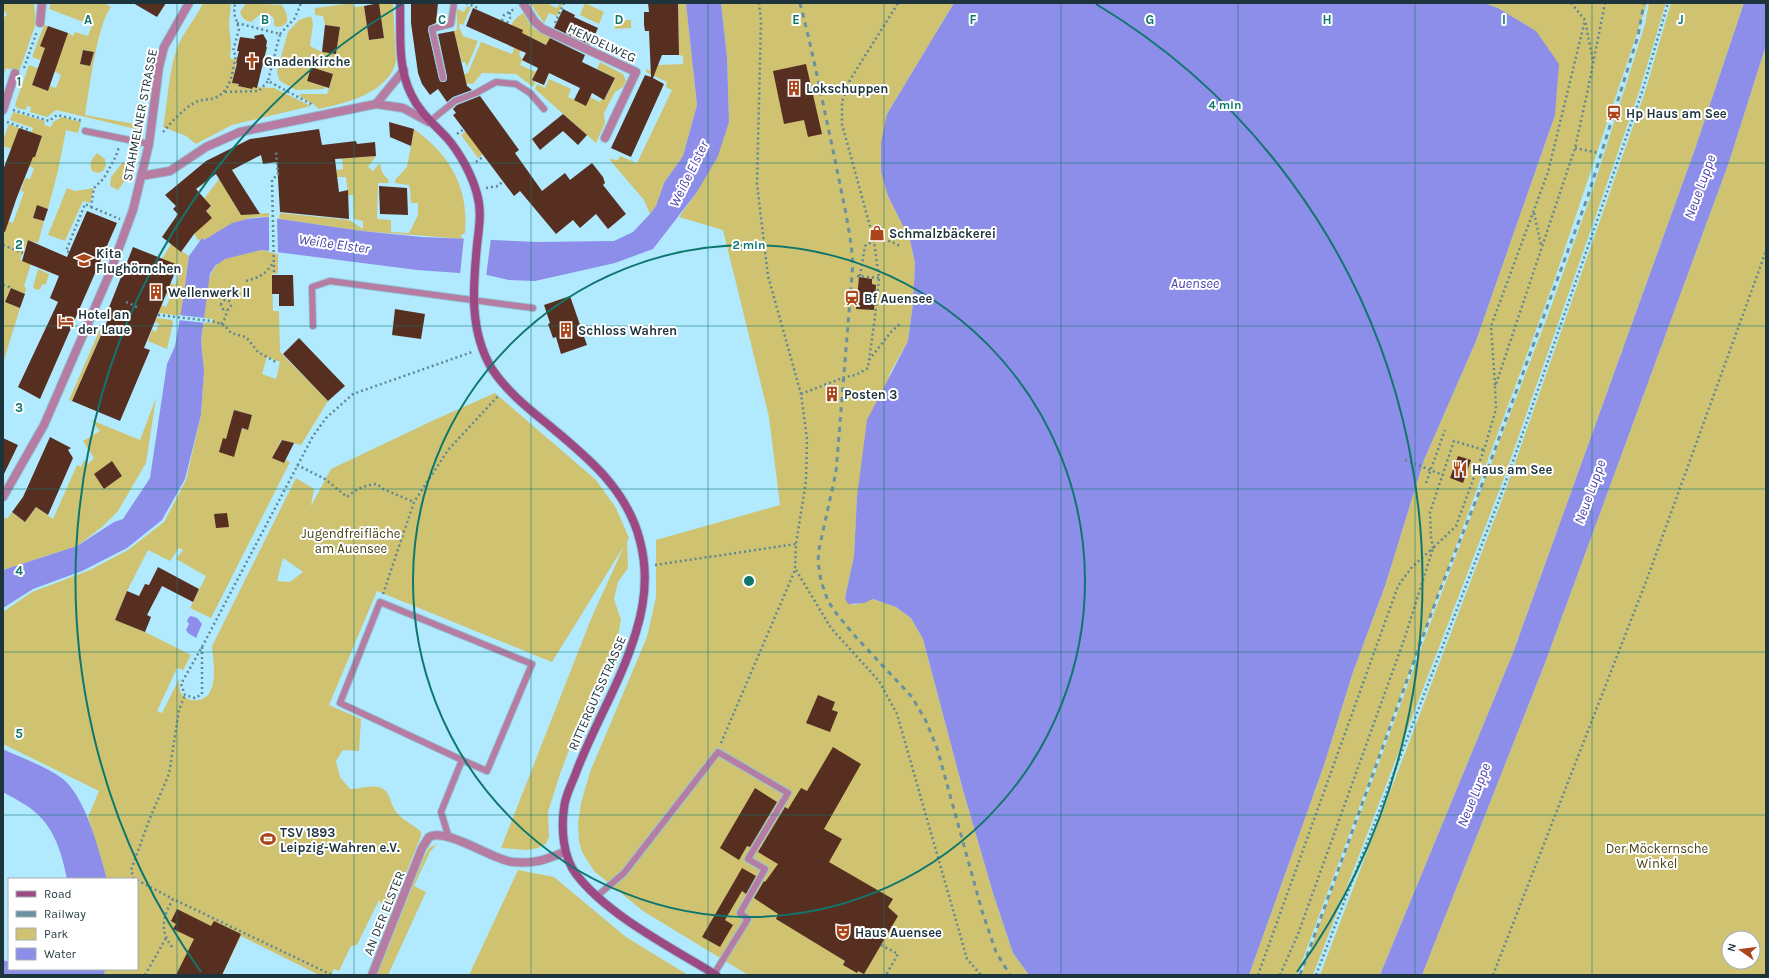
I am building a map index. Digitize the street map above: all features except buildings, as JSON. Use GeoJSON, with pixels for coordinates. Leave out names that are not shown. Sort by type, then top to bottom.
{"type":"FeatureCollection","features":[{"type":"Feature","properties":{"kind":"main road","name":"RITTERGUTSSTRASSE"},"geometry":{"type":"LineString","coordinates":[[400,3],[401,52],[410,93],[429,122],[452,145],[473,182],[479,204],[474,301],[477,329],[482,349],[492,368],[506,387],[520,401],[581,452],[606,476],[622,498],[634,521],[641,543],[645,567],[645,587],[642,608],[630,652],[586,747],[564,806],[564,852]]}},
{"type":"Feature","properties":{"kind":"main road"},"geometry":{"type":"LineString","coordinates":[[564,852],[574,873],[597,896],[634,924],[706,972],[715,975]]}},
{"type":"Feature","properties":{"kind":"street"},"geometry":{"type":"LineString","coordinates":[[40,24],[42,3]]}},
{"type":"Feature","properties":{"kind":"street","name":"STAHMELNER STRASSE"},"geometry":{"type":"LineString","coordinates":[[3,497],[44,424],[109,275],[132,210],[149,144],[162,54],[173,29],[189,3]]}},
{"type":"Feature","properties":{"kind":"street","name":"HENDELWEG"},"geometry":{"type":"LineString","coordinates":[[523,3],[535,22],[543,30],[636,72],[605,138]]}},
{"type":"Feature","properties":{"kind":"street"},"geometry":{"type":"LineString","coordinates":[[376,104],[404,70]]}},
{"type":"Feature","properties":{"kind":"street"},"geometry":{"type":"LineString","coordinates":[[3,110],[5,98],[16,73]]}},
{"type":"Feature","properties":{"kind":"street"},"geometry":{"type":"LineString","coordinates":[[141,176],[170,171],[206,147],[240,132],[376,104],[404,108],[429,122]]}},
{"type":"Feature","properties":{"kind":"street","name":"AN DER ELSTER"},"geometry":{"type":"LineString","coordinates":[[372,975],[426,842],[433,835],[449,838],[512,862],[542,862],[564,852]]}},
{"type":"Feature","properties":{"kind":"lane"},"geometry":{"type":"LineString","coordinates":[[443,78],[432,29],[452,24],[454,3]]}},
{"type":"Feature","properties":{"kind":"lane"},"geometry":{"type":"LineString","coordinates":[[429,122],[455,101],[476,93],[496,82],[516,84],[530,93],[544,109]]}},
{"type":"Feature","properties":{"kind":"lane"},"geometry":{"type":"LineString","coordinates":[[85,131],[149,144]]}},
{"type":"Feature","properties":{"kind":"lane"},"geometry":{"type":"LineString","coordinates":[[313,326],[312,287],[330,281],[533,308]]}},
{"type":"Feature","properties":{"kind":"lane"},"geometry":{"type":"LineString","coordinates":[[380,602],[532,664],[487,771],[462,760],[340,703],[380,602]]}},
{"type":"Feature","properties":{"kind":"lane"},"geometry":{"type":"LineString","coordinates":[[597,896],[624,873],[718,752],[788,793],[748,859],[764,869],[740,913],[748,919],[715,975]]}},
{"type":"Feature","properties":{"kind":"lane"},"geometry":{"type":"LineString","coordinates":[[449,838],[440,812],[462,760]]}},
{"type":"Feature","properties":{"kind":"path"},"geometry":{"type":"LineString","coordinates":[[225,92],[229,84],[236,56],[234,51],[239,29],[234,13],[235,3]]}},
{"type":"Feature","properties":{"kind":"path"},"geometry":{"type":"LineString","coordinates":[[162,132],[195,102],[214,98],[225,92],[259,91],[268,81],[280,34],[295,18],[301,3]]}},
{"type":"Feature","properties":{"kind":"path"},"geometry":{"type":"LineString","coordinates":[[466,3],[478,8],[477,10]]}},
{"type":"Feature","properties":{"kind":"path"},"geometry":{"type":"LineString","coordinates":[[550,32],[564,3]]}},
{"type":"Feature","properties":{"kind":"path"},"geometry":{"type":"LineString","coordinates":[[724,737],[796,570],[796,544],[806,481],[806,439],[801,394],[768,276],[757,184],[761,20],[759,3]]}},
{"type":"Feature","properties":{"kind":"path"},"geometry":{"type":"LineString","coordinates":[[801,394],[852,376],[868,368],[879,278],[874,241],[842,124],[842,102],[850,80],[898,3]]}},
{"type":"Feature","properties":{"kind":"path"},"geometry":{"type":"LineString","coordinates":[[1571,3],[1585,20],[1593,62]]}},
{"type":"Feature","properties":{"kind":"path"},"geometry":{"type":"LineString","coordinates":[[1495,387],[1575,148],[1605,3]]}},
{"type":"Feature","properties":{"kind":"path"},"geometry":{"type":"LineString","coordinates":[[1316,975],[1504,487],[1642,92],[1668,3]]}},
{"type":"Feature","properties":{"kind":"path"},"geometry":{"type":"LineString","coordinates":[[502,21],[504,15]]}},
{"type":"Feature","properties":{"kind":"path"},"geometry":{"type":"LineString","coordinates":[[507,23],[510,18]]}},
{"type":"Feature","properties":{"kind":"path"},"geometry":{"type":"LineString","coordinates":[[1258,975],[1398,586],[1412,567],[1456,526],[1484,450],[1496,409],[1491,326],[1548,172],[1585,20]]}},
{"type":"Feature","properties":{"kind":"path"},"geometry":{"type":"LineString","coordinates":[[237,23],[280,34]]}},
{"type":"Feature","properties":{"kind":"path"},"geometry":{"type":"LineString","coordinates":[[16,73],[22,75],[40,24]]}},
{"type":"Feature","properties":{"kind":"path"},"geometry":{"type":"LineString","coordinates":[[268,81],[312,105]]}},
{"type":"Feature","properties":{"kind":"path"},"geometry":{"type":"LineString","coordinates":[[5,98],[12,110],[49,121],[57,114],[88,122]]}},
{"type":"Feature","properties":{"kind":"path"},"geometry":{"type":"LineString","coordinates":[[7,122],[29,130],[29,132]]}},
{"type":"Feature","properties":{"kind":"path"},"geometry":{"type":"LineString","coordinates":[[457,134],[464,129]]}},
{"type":"Feature","properties":{"kind":"path"},"geometry":{"type":"LineString","coordinates":[[1575,148],[1599,153]]}},
{"type":"Feature","properties":{"kind":"path"},"geometry":{"type":"LineString","coordinates":[[274,272],[272,180],[278,174],[276,152]]}},
{"type":"Feature","properties":{"kind":"path"},"geometry":{"type":"LineString","coordinates":[[91,207],[94,188],[104,178],[116,156]]}},
{"type":"Feature","properties":{"kind":"path"},"geometry":{"type":"LineString","coordinates":[[476,162],[484,156]]}},
{"type":"Feature","properties":{"kind":"path"},"geometry":{"type":"LineString","coordinates":[[486,188],[498,186],[503,182]]}},
{"type":"Feature","properties":{"kind":"path"},"geometry":{"type":"LineString","coordinates":[[69,252],[66,251],[85,204],[120,219]]}},
{"type":"Feature","properties":{"kind":"path"},"geometry":{"type":"LineString","coordinates":[[1534,213],[1541,246]]}},
{"type":"Feature","properties":{"kind":"path"},"geometry":{"type":"LineString","coordinates":[[879,278],[858,276],[865,246],[874,241],[886,239],[900,246]]}},
{"type":"Feature","properties":{"kind":"path"},"geometry":{"type":"LineString","coordinates":[[3,245],[23,253]]}},
{"type":"Feature","properties":{"kind":"path"},"geometry":{"type":"LineString","coordinates":[[1493,975],[1647,579],[1766,251]]}},
{"type":"Feature","properties":{"kind":"path"},"geometry":{"type":"LineString","coordinates":[[246,281],[259,277],[269,270],[274,260]]}},
{"type":"Feature","properties":{"kind":"path"},"geometry":{"type":"LineString","coordinates":[[3,285],[11,289]]}},
{"type":"Feature","properties":{"kind":"path"},"geometry":{"type":"LineString","coordinates":[[227,299],[232,305],[226,310],[222,308],[221,304],[222,301],[227,299]]}},
{"type":"Feature","properties":{"kind":"path"},"geometry":{"type":"LineString","coordinates":[[126,302],[139,308]]}},
{"type":"Feature","properties":{"kind":"path"},"geometry":{"type":"LineString","coordinates":[[221,324],[226,317],[226,310]]}},
{"type":"Feature","properties":{"kind":"path"},"geometry":{"type":"LineString","coordinates":[[158,315],[212,321],[221,324],[231,332],[246,337],[258,352],[276,363]]}},
{"type":"Feature","properties":{"kind":"path"},"geometry":{"type":"LineString","coordinates":[[869,360],[891,332],[901,323]]}},
{"type":"Feature","properties":{"kind":"path"},"geometry":{"type":"LineString","coordinates":[[135,878],[131,870],[150,818],[169,774],[179,710],[185,695],[181,684],[313,436],[326,418],[341,403],[353,394],[482,349]]}},
{"type":"Feature","properties":{"kind":"path"},"geometry":{"type":"LineString","coordinates":[[850,370],[852,376]]}},
{"type":"Feature","properties":{"kind":"path"},"geometry":{"type":"LineString","coordinates":[[380,602],[414,502],[448,450],[506,387]]}},
{"type":"Feature","properties":{"kind":"path"},"geometry":{"type":"LineString","coordinates":[[1426,483],[1445,430]]}},
{"type":"Feature","properties":{"kind":"path"},"geometry":{"type":"LineString","coordinates":[[1280,975],[1298,934],[1405,637],[1434,548],[1431,536],[1430,512],[1454,441],[1484,450]]}},
{"type":"Feature","properties":{"kind":"path"},"geometry":{"type":"LineString","coordinates":[[1405,460],[1443,475]]}},
{"type":"Feature","properties":{"kind":"path"},"geometry":{"type":"LineString","coordinates":[[298,465],[325,480],[347,497],[354,491],[368,485],[377,484],[383,489],[414,502]]}},
{"type":"Feature","properties":{"kind":"path"},"geometry":{"type":"LineString","coordinates":[[645,567],[796,544]]}},
{"type":"Feature","properties":{"kind":"path"},"geometry":{"type":"LineString","coordinates":[[796,570],[831,628],[879,681],[897,714],[967,959],[981,975]]}},
{"type":"Feature","properties":{"kind":"path"},"geometry":{"type":"LineString","coordinates":[[185,695],[195,698],[202,694],[202,647]]}},
{"type":"Feature","properties":{"kind":"path"},"geometry":{"type":"LineString","coordinates":[[138,881],[332,975]]}},
{"type":"Feature","properties":{"kind":"path"},"geometry":{"type":"LineString","coordinates":[[172,947],[166,938],[163,920],[173,899]]}},
{"type":"Feature","properties":{"kind":"path"},"geometry":{"type":"LineString","coordinates":[[145,975],[166,938]]}},
{"type":"Feature","properties":{"kind":"path"},"geometry":{"type":"LineString","coordinates":[[881,945],[898,954],[886,975]]}},
{"type":"Feature","properties":{"kind":"green space"},"geometry":{"type":"Polygon","coordinates":[[[3,3],[34,3],[36,23],[19,72],[6,68],[3,77],[3,18],[7,15],[3,9],[3,3]]]}},
{"type":"Feature","properties":{"kind":"green space"},"geometry":{"type":"Polygon","coordinates":[[[51,3],[104,3],[111,7],[106,16],[98,43],[91,75],[85,115],[140,125],[136,129],[56,110],[47,117],[30,112],[31,107],[27,106],[26,110],[17,108],[15,105],[29,65],[38,68],[32,85],[48,91],[50,86],[56,88],[61,75],[51,69],[53,65],[32,57],[44,25],[48,26],[40,46],[68,33],[73,36],[75,32],[88,36],[92,25],[49,9],[51,3]],[[83,50],[80,64],[90,66],[94,52],[83,50]]]}},
{"type":"Feature","properties":{"kind":"green space"},"geometry":{"type":"Polygon","coordinates":[[[203,3],[231,3],[229,24],[231,46],[230,58],[236,60],[233,83],[239,84],[238,86],[252,89],[253,87],[274,88],[311,106],[232,125],[196,144],[186,136],[163,127],[171,70],[176,51],[203,3]]]}},
{"type":"Feature","properties":{"kind":"green space"},"geometry":{"type":"Polygon","coordinates":[[[246,3],[282,5],[286,12],[287,22],[276,27],[272,16],[262,13],[251,22],[243,17],[240,12],[246,3]]]}},
{"type":"Feature","properties":{"kind":"green space"},"geometry":{"type":"Polygon","coordinates":[[[353,3],[354,7],[364,6],[369,40],[384,38],[379,3],[393,3],[396,62],[392,73],[375,89],[353,100],[319,109],[299,96],[301,94],[327,94],[333,74],[311,67],[307,81],[326,87],[324,89],[296,90],[280,81],[277,71],[288,32],[299,20],[311,16],[313,24],[310,46],[322,52],[336,54],[340,27],[325,25],[323,16],[315,15],[315,8],[353,3]]]}},
{"type":"Feature","properties":{"kind":"green space"},"geometry":{"type":"Polygon","coordinates":[[[530,3],[546,3],[557,8],[560,3],[563,3],[557,16],[549,13],[544,23],[530,3]]]}},
{"type":"Feature","properties":{"kind":"green space"},"geometry":{"type":"Polygon","coordinates":[[[585,3],[604,12],[599,24],[580,15],[585,3]]]}},
{"type":"Feature","properties":{"kind":"green space"},"geometry":{"type":"Polygon","coordinates":[[[678,3],[686,3],[697,105],[683,156],[664,183],[656,206],[650,214],[644,200],[609,159],[618,160],[620,156],[637,163],[672,90],[666,87],[667,82],[646,72],[646,69],[655,73],[658,65],[683,64],[683,56],[679,55],[678,3]]]}},
{"type":"Feature","properties":{"kind":"green space"},"geometry":{"type":"Polygon","coordinates":[[[721,3],[954,3],[887,114],[881,172],[888,196],[910,240],[915,263],[913,304],[908,341],[890,373],[857,497],[854,556],[845,598],[854,605],[873,599],[896,607],[911,618],[923,639],[963,790],[993,893],[1013,953],[1029,975],[748,975],[643,911],[594,871],[582,852],[579,842],[578,823],[581,803],[590,772],[647,637],[656,597],[656,540],[780,505],[769,417],[723,230],[679,217],[697,192],[729,122],[727,57],[721,3]]]}},
{"type":"Feature","properties":{"kind":"green space"},"geometry":{"type":"Polygon","coordinates":[[[1484,3],[1647,3],[1553,284],[1297,975],[1249,975],[1324,765],[1353,672],[1385,586],[1424,460],[1476,341],[1555,115],[1536,31],[1498,8],[1484,3]]]}},
{"type":"Feature","properties":{"kind":"green space"},"geometry":{"type":"Polygon","coordinates":[[[1649,3],[1666,3],[1639,92],[1504,478],[1313,975],[1301,975],[1436,608],[1551,307],[1590,198],[1645,24],[1649,3]]]}},
{"type":"Feature","properties":{"kind":"green space"},"geometry":{"type":"Polygon","coordinates":[[[1671,3],[1744,3],[1695,149],[1513,653],[1380,975],[1320,975],[1506,489],[1645,92],[1671,3]]]}},
{"type":"Feature","properties":{"kind":"green space"},"geometry":{"type":"Polygon","coordinates":[[[467,6],[471,7],[463,25],[460,23],[459,27],[463,36],[478,41],[467,67],[465,62],[462,62],[454,31],[457,30],[457,9],[464,12],[467,6]]]}},
{"type":"Feature","properties":{"kind":"green space"},"geometry":{"type":"Polygon","coordinates":[[[523,13],[533,28],[552,39],[549,46],[527,36],[519,54],[522,60],[520,65],[536,72],[532,80],[535,82],[533,87],[516,74],[482,73],[473,84],[464,83],[454,76],[468,73],[481,42],[512,54],[514,42],[511,28],[512,23],[523,13]]]}},
{"type":"Feature","properties":{"kind":"green space"},"geometry":{"type":"Polygon","coordinates":[[[615,20],[631,20],[631,28],[615,29],[615,20]]]}},
{"type":"Feature","properties":{"kind":"green space","name":"Der Möckernsche Winkel"},"geometry":{"type":"Polygon","coordinates":[[[1766,45],[1766,975],[1422,975],[1545,663],[1729,162],[1766,45]]]}},
{"type":"Feature","properties":{"kind":"green space"},"geometry":{"type":"Polygon","coordinates":[[[600,62],[623,74],[626,81],[623,87],[615,92],[604,113],[605,123],[596,143],[535,89],[537,84],[545,88],[549,79],[571,89],[568,97],[586,105],[590,97],[600,102],[602,98],[605,99],[615,78],[597,69],[600,62]]]}},
{"type":"Feature","properties":{"kind":"green space"},"geometry":{"type":"Polygon","coordinates":[[[13,112],[45,121],[44,125],[51,127],[53,122],[62,117],[81,122],[78,133],[66,130],[58,171],[48,209],[37,206],[33,218],[44,221],[38,243],[28,240],[20,260],[31,264],[24,286],[26,288],[25,294],[11,288],[5,302],[20,308],[3,363],[3,220],[13,223],[24,192],[21,191],[25,178],[30,179],[34,168],[22,163],[25,154],[35,157],[42,137],[31,133],[33,128],[10,120],[13,112]]]}},
{"type":"Feature","properties":{"kind":"green space"},"geometry":{"type":"Polygon","coordinates":[[[9,124],[19,128],[12,149],[3,146],[3,140],[9,124]]]}},
{"type":"Feature","properties":{"kind":"green space"},"geometry":{"type":"Polygon","coordinates":[[[414,129],[427,139],[447,161],[460,187],[464,201],[465,233],[460,236],[464,239],[362,231],[279,219],[280,213],[349,220],[363,229],[363,221],[354,219],[353,195],[348,195],[346,177],[337,177],[337,170],[343,169],[342,158],[376,156],[368,167],[373,171],[380,163],[382,172],[388,179],[389,183],[378,183],[377,219],[391,220],[391,232],[409,233],[418,215],[418,203],[411,203],[409,185],[395,183],[395,180],[407,167],[414,129]]]}},
{"type":"Feature","properties":{"kind":"green space"},"geometry":{"type":"Polygon","coordinates":[[[466,131],[483,154],[478,158],[461,135],[466,131]]]}},
{"type":"Feature","properties":{"kind":"green space"},"geometry":{"type":"Polygon","coordinates":[[[97,153],[105,159],[106,165],[103,171],[98,173],[92,171],[91,166],[92,160],[97,153]]]}},
{"type":"Feature","properties":{"kind":"green space"},"geometry":{"type":"Polygon","coordinates":[[[123,162],[128,167],[124,182],[118,190],[110,186],[111,177],[123,162]]]}},
{"type":"Feature","properties":{"kind":"green space"},"geometry":{"type":"Polygon","coordinates":[[[219,179],[241,215],[269,213],[269,217],[243,220],[204,240],[202,238],[199,241],[194,234],[199,229],[185,212],[192,206],[199,210],[202,207],[206,211],[211,207],[204,199],[219,179]]]}},
{"type":"Feature","properties":{"kind":"green space"},"geometry":{"type":"Polygon","coordinates":[[[67,188],[75,191],[94,188],[90,203],[83,201],[65,241],[48,235],[67,188]]]}},
{"type":"Feature","properties":{"kind":"green space"},"geometry":{"type":"Polygon","coordinates":[[[171,244],[189,256],[181,316],[159,313],[161,305],[166,307],[171,296],[166,294],[170,283],[175,285],[179,276],[174,274],[162,259],[171,244]]]}},
{"type":"Feature","properties":{"kind":"green space","name":"Jugendfreifläche am Auensee"},"geometry":{"type":"Polygon","coordinates":[[[261,250],[278,254],[278,273],[272,274],[273,311],[279,311],[280,352],[328,401],[301,445],[281,440],[273,458],[284,463],[286,460],[290,462],[211,618],[190,608],[206,576],[176,559],[183,550],[179,548],[170,561],[148,550],[127,591],[115,620],[145,632],[191,655],[183,670],[177,668],[157,711],[162,713],[179,679],[179,687],[185,698],[197,700],[204,698],[210,692],[214,675],[212,646],[296,478],[314,489],[311,506],[331,469],[495,393],[596,480],[616,508],[629,538],[627,542],[628,568],[618,582],[614,599],[621,620],[615,651],[571,745],[560,774],[548,812],[549,837],[546,844],[538,848],[527,850],[501,848],[591,619],[624,546],[552,662],[377,591],[329,705],[361,719],[359,751],[343,750],[336,761],[340,777],[350,789],[372,786],[382,788],[389,796],[397,813],[421,832],[421,836],[392,908],[382,905],[379,900],[357,945],[351,946],[339,971],[334,969],[331,975],[319,975],[241,936],[222,975],[103,975],[106,970],[138,970],[138,878],[107,878],[88,817],[99,791],[3,744],[3,612],[32,592],[90,570],[128,550],[164,522],[186,480],[201,415],[204,371],[201,341],[204,322],[212,323],[213,319],[204,318],[206,294],[210,277],[218,264],[229,257],[261,250]],[[267,357],[262,374],[276,379],[280,362],[267,357]],[[234,410],[230,425],[247,430],[252,415],[234,410]],[[283,558],[277,581],[290,582],[303,572],[283,558]]]}},
{"type":"Feature","properties":{"kind":"green space"},"geometry":{"type":"Polygon","coordinates":[[[38,269],[49,274],[46,284],[42,285],[40,289],[36,290],[33,287],[38,269]]]}},
{"type":"Feature","properties":{"kind":"green space"},"geometry":{"type":"Polygon","coordinates":[[[157,318],[172,320],[173,323],[167,349],[148,341],[152,330],[156,332],[159,324],[155,322],[157,318]]]}},
{"type":"Feature","properties":{"kind":"green space"},"geometry":{"type":"Polygon","coordinates":[[[100,329],[103,330],[72,401],[69,400],[100,329]]]}},
{"type":"Feature","properties":{"kind":"green space"},"geometry":{"type":"Polygon","coordinates":[[[156,398],[146,463],[118,511],[102,527],[77,546],[3,570],[4,517],[7,519],[12,512],[25,522],[36,507],[53,519],[77,465],[81,467],[84,460],[88,464],[94,458],[83,441],[100,431],[91,420],[140,440],[156,398]],[[112,462],[104,488],[122,476],[112,462]]]}},
{"type":"Feature","properties":{"kind":"green space"},"geometry":{"type":"Polygon","coordinates":[[[437,844],[430,852],[414,886],[426,892],[388,975],[377,975],[424,857],[429,848],[437,844]]]}},
{"type":"Feature","properties":{"kind":"green space"},"geometry":{"type":"Polygon","coordinates":[[[518,870],[554,877],[626,937],[688,975],[469,975],[518,870]]]}},
{"type":"Feature","properties":{"kind":"water","name":"Weiße Elster"},"geometry":{"type":"Polygon","coordinates":[[[686,3],[721,3],[727,57],[729,122],[718,156],[697,192],[653,249],[615,263],[535,281],[509,280],[487,275],[417,270],[261,250],[225,259],[215,266],[210,274],[201,341],[204,371],[201,415],[185,479],[162,520],[127,548],[82,571],[33,589],[3,608],[3,570],[77,546],[114,522],[123,519],[150,478],[167,364],[175,346],[189,256],[202,238],[204,240],[232,223],[247,219],[266,217],[362,231],[422,237],[537,242],[614,241],[633,232],[656,206],[664,183],[683,156],[697,105],[686,3]]]}},
{"type":"Feature","properties":{"kind":"water","name":"Auensee"},"geometry":{"type":"Polygon","coordinates":[[[954,3],[1484,3],[1498,8],[1536,31],[1559,64],[1555,115],[1476,341],[1424,460],[1385,586],[1353,672],[1324,765],[1249,975],[1029,975],[1013,953],[993,893],[963,790],[923,639],[911,618],[896,607],[873,599],[864,603],[848,604],[845,598],[854,556],[857,497],[867,420],[908,341],[913,304],[915,263],[910,240],[888,196],[881,172],[881,142],[887,114],[954,3]]]}},
{"type":"Feature","properties":{"kind":"water","name":"Neue Luppe"},"geometry":{"type":"Polygon","coordinates":[[[1744,3],[1766,3],[1766,45],[1729,162],[1545,663],[1422,975],[1380,975],[1513,653],[1695,149],[1744,3]]]}},
{"type":"Feature","properties":{"kind":"water"},"geometry":{"type":"Polygon","coordinates":[[[191,616],[197,618],[202,624],[196,638],[186,630],[189,624],[187,621],[191,616]]]}},
{"type":"Feature","properties":{"kind":"water"},"geometry":{"type":"Polygon","coordinates":[[[3,749],[50,771],[63,779],[71,788],[85,812],[91,826],[107,878],[67,878],[57,842],[48,826],[31,809],[3,792],[3,749]]]}},
{"type":"Feature","properties":{"kind":"water"},"geometry":{"type":"Polygon","coordinates":[[[3,960],[8,962],[8,970],[106,970],[103,975],[3,975],[3,960]]]}},
{"type":"Feature","properties":{"kind":"pier"},"geometry":{"type":"Polygon","coordinates":[[[269,215],[277,216],[278,254],[269,252],[269,215]]]}},
{"type":"Feature","properties":{"kind":"pier"},"geometry":{"type":"Polygon","coordinates":[[[464,237],[491,238],[486,277],[460,275],[464,237]]]}},
{"type":"Feature","properties":{"kind":"pier"},"geometry":{"type":"Polygon","coordinates":[[[178,315],[206,318],[206,323],[178,320],[178,315]]]}},
{"type":"Feature","properties":{"kind":"railway"},"geometry":{"type":"LineString","coordinates":[[800,3],[818,79],[842,196],[850,236],[853,263],[836,472],[819,549],[818,562],[821,581],[828,601],[836,613],[854,635],[912,697],[926,721],[937,748],[982,911],[996,952],[1010,975]]}},
{"type":"Feature","properties":{"kind":"railway"},"geometry":{"type":"LineString","coordinates":[[1300,975],[1438,595],[1480,490],[1588,196],[1638,36],[1644,3]]}},
{"type":"Feature","properties":{"kind":"place","name":"Gnadenkirche"},"geometry":{"type":"Point","coordinates":[252,61]}},
{"type":"Feature","properties":{"kind":"place","name":"Lokschuppen"},"geometry":{"type":"Point","coordinates":[794,88]}},
{"type":"Feature","properties":{"kind":"place","name":"Hp Haus am See"},"geometry":{"type":"Point","coordinates":[1614,113]}},
{"type":"Feature","properties":{"kind":"place","name":"Schmalzbäckerei"},"geometry":{"type":"Point","coordinates":[877,233]}},
{"type":"Feature","properties":{"kind":"place","name":"Kita Flughörnchen"},"geometry":{"type":"Point","coordinates":[84,260]}},
{"type":"Feature","properties":{"kind":"place","name":"Wellenwerk II"},"geometry":{"type":"Point","coordinates":[156,292]}},
{"type":"Feature","properties":{"kind":"place","name":"Bf Auensee"},"geometry":{"type":"Point","coordinates":[852,298]}},
{"type":"Feature","properties":{"kind":"place","name":"Hotel an der Laue"},"geometry":{"type":"Point","coordinates":[66,321]}},
{"type":"Feature","properties":{"kind":"place","name":"Schloss Wahren"},"geometry":{"type":"Point","coordinates":[566,330]}},
{"type":"Feature","properties":{"kind":"place","name":"Posten 3"},"geometry":{"type":"Point","coordinates":[832,394]}},
{"type":"Feature","properties":{"kind":"place","name":"Haus am See"},"geometry":{"type":"Point","coordinates":[1460,469]}},
{"type":"Feature","properties":{"kind":"place","name":"TSV 1893 Leipzig-Wahren e.V."},"geometry":{"type":"Point","coordinates":[268,839]}},
{"type":"Feature","properties":{"kind":"place","name":"Haus Auensee"},"geometry":{"type":"Point","coordinates":[843,932]}}]}
